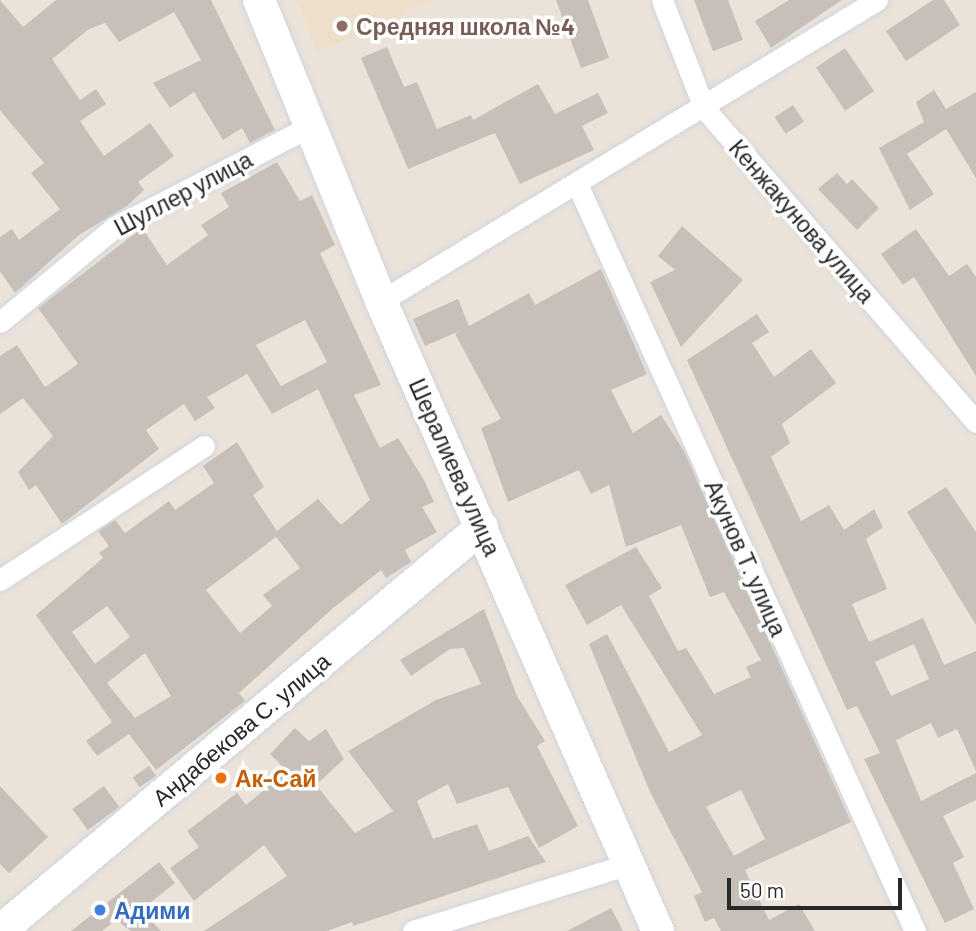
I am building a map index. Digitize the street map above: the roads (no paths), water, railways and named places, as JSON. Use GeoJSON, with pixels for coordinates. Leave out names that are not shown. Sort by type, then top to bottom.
{"type":"FeatureCollection","features":[{"type":"Feature","properties":{"kind":"street","name":"Шералиева улица"},"geometry":{"type":"LineString","coordinates":[[259,0],[307,128],[381,301],[658,931]]}},
{"type":"Feature","properties":{"kind":"street","name":"Кенжакунова улица"},"geometry":{"type":"LineString","coordinates":[[662,0],[704,108],[976,422]]}},
{"type":"Feature","properties":{"kind":"street"},"geometry":{"type":"LineString","coordinates":[[381,301],[578,186],[877,0]]}},
{"type":"Feature","properties":{"kind":"street","name":"Шуллер улица"},"geometry":{"type":"LineString","coordinates":[[0,322],[115,227],[307,128]]}},
{"type":"Feature","properties":{"kind":"street","name":"Акунов Т. улица"},"geometry":{"type":"LineString","coordinates":[[578,186],[915,931]]}},
{"type":"Feature","properties":{"kind":"street"},"geometry":{"type":"LineString","coordinates":[[0,580],[205,446]]}},
{"type":"Feature","properties":{"kind":"street","name":"Андабекова С. улица"},"geometry":{"type":"LineString","coordinates":[[0,931],[482,527]]}},
{"type":"Feature","properties":{"kind":"street"},"geometry":{"type":"LineString","coordinates":[[413,931],[629,864]]}},
{"type":"Feature","properties":{"kind":"place","name":"Средняя школа №4"},"geometry":{"type":"Point","coordinates":[342,26]}},
{"type":"Feature","properties":{"kind":"place","name":"Ак-Сай"},"geometry":{"type":"Point","coordinates":[221,778]}},
{"type":"Feature","properties":{"kind":"place","name":"Адими"},"geometry":{"type":"Point","coordinates":[100,910]}}]}
